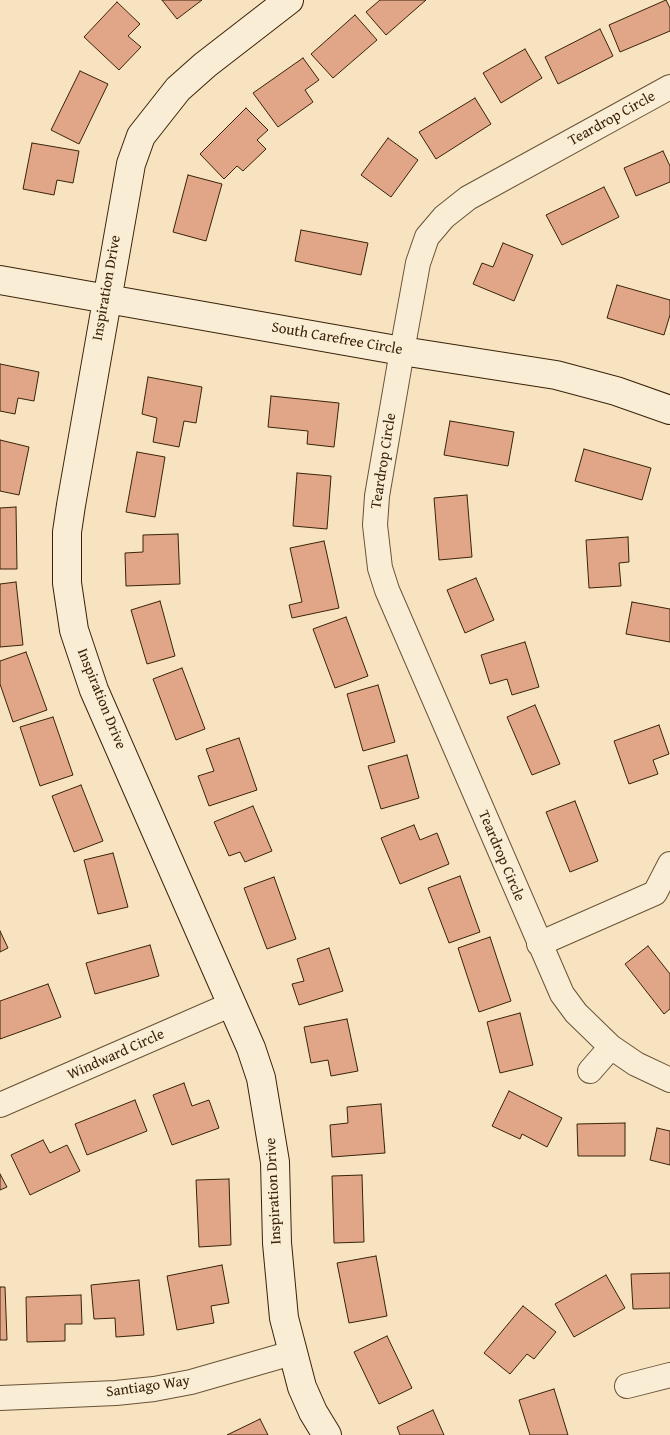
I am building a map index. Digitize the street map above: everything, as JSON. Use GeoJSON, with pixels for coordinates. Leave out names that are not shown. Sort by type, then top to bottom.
{"type":"FeatureCollection","features":[{"type":"Feature","properties":{"kind":"street","name":"Inspiration Drive"},"geometry":{"type":"LineString","coordinates":[[289,0],[205,65],[178,89],[141,136],[131,164],[124,194],[67,532],[69,605],[74,630],[94,690],[232,1004],[261,1078],[272,1132],[281,1292],[292,1353],[313,1412],[327,1435]]}},
{"type":"Feature","properties":{"kind":"street","name":"Teardrop Circle"},"geometry":{"type":"LineString","coordinates":[[670,87],[468,198],[444,217],[427,237],[418,263],[402,351],[377,496],[375,525],[380,568],[387,590],[562,994],[576,1012],[611,1047],[636,1064],[670,1080]]}},
{"type":"Feature","properties":{"kind":"street","name":"South Carefree Circle"},"geometry":{"type":"LineString","coordinates":[[0,280],[107,297],[402,351],[556,375],[616,391],[670,410]]}},
{"type":"Feature","properties":{"kind":"street"},"geometry":{"type":"LineString","coordinates":[[539,944],[655,893],[670,864]]}},
{"type":"Feature","properties":{"kind":"street","name":"Windward Circle"},"geometry":{"type":"LineString","coordinates":[[0,1105],[232,1004]]}},
{"type":"Feature","properties":{"kind":"street"},"geometry":{"type":"LineString","coordinates":[[590,1071],[611,1047]]}},
{"type":"Feature","properties":{"kind":"street","name":"Santiago Way"},"geometry":{"type":"LineString","coordinates":[[0,1398],[116,1393],[154,1389],[191,1382],[292,1353]]}},
{"type":"Feature","properties":{"kind":"street"},"geometry":{"type":"LineString","coordinates":[[627,1386],[670,1375]]}},
{"type":"Feature","properties":{"kind":"building"},"geometry":{"type":"Polygon","coordinates":[[[162,0],[202,0],[177,19],[162,0]]]}},
{"type":"Feature","properties":{"kind":"building"},"geometry":{"type":"Polygon","coordinates":[[[380,0],[426,0],[386,35],[366,12],[380,0]]]}},
{"type":"Feature","properties":{"kind":"building"},"geometry":{"type":"Polygon","coordinates":[[[666,0],[670,8],[670,31],[620,52],[609,25],[666,0]]]}},
{"type":"Feature","properties":{"kind":"building"},"geometry":{"type":"Polygon","coordinates":[[[117,2],[140,24],[128,36],[141,47],[119,70],[84,37],[117,2]]]}},
{"type":"Feature","properties":{"kind":"building"},"geometry":{"type":"Polygon","coordinates":[[[355,15],[377,40],[333,78],[311,54],[355,15]]]}},
{"type":"Feature","properties":{"kind":"building"},"geometry":{"type":"Polygon","coordinates":[[[600,29],[613,56],[558,84],[545,57],[600,29]]]}},
{"type":"Feature","properties":{"kind":"building"},"geometry":{"type":"Polygon","coordinates":[[[525,49],[542,78],[501,103],[483,73],[525,49]]]}},
{"type":"Feature","properties":{"kind":"building"},"geometry":{"type":"Polygon","coordinates":[[[303,58],[319,80],[305,90],[313,102],[278,127],[253,93],[303,58]]]}},
{"type":"Feature","properties":{"kind":"building"},"geometry":{"type":"Polygon","coordinates":[[[80,71],[108,84],[79,144],[51,130],[80,71]]]}},
{"type":"Feature","properties":{"kind":"building"},"geometry":{"type":"Polygon","coordinates":[[[475,98],[491,124],[436,159],[419,132],[475,98]]]}},
{"type":"Feature","properties":{"kind":"building"},"geometry":{"type":"Polygon","coordinates":[[[246,108],[268,130],[257,140],[266,149],[243,171],[237,166],[224,179],[200,154],[246,108]]]}},
{"type":"Feature","properties":{"kind":"building"},"geometry":{"type":"Polygon","coordinates":[[[388,138],[418,160],[391,197],[361,175],[388,138]]]}},
{"type":"Feature","properties":{"kind":"building"},"geometry":{"type":"Polygon","coordinates":[[[32,143],[79,151],[73,183],[57,180],[54,195],[23,189],[32,143]]]}},
{"type":"Feature","properties":{"kind":"building"},"geometry":{"type":"Polygon","coordinates":[[[663,151],[670,166],[670,182],[636,196],[624,168],[663,151]]]}},
{"type":"Feature","properties":{"kind":"building"},"geometry":{"type":"Polygon","coordinates":[[[188,175],[222,184],[206,241],[173,232],[188,175]]]}},
{"type":"Feature","properties":{"kind":"building"},"geometry":{"type":"Polygon","coordinates":[[[604,187],[619,217],[562,245],[546,215],[604,187]]]}},
{"type":"Feature","properties":{"kind":"building"},"geometry":{"type":"Polygon","coordinates":[[[301,230],[368,243],[361,275],[295,261],[301,230]]]}},
{"type":"Feature","properties":{"kind":"building"},"geometry":{"type":"Polygon","coordinates":[[[503,243],[533,255],[514,301],[473,284],[482,263],[493,267],[503,243]]]}},
{"type":"Feature","properties":{"kind":"building"},"geometry":{"type":"Polygon","coordinates":[[[617,285],[670,300],[670,315],[664,335],[607,318],[617,285]]]}},
{"type":"Feature","properties":{"kind":"building"},"geometry":{"type":"Polygon","coordinates":[[[0,364],[39,372],[34,401],[18,398],[15,414],[0,411],[0,364]]]}},
{"type":"Feature","properties":{"kind":"building"},"geometry":{"type":"Polygon","coordinates":[[[148,377],[202,387],[196,423],[184,421],[179,447],[153,442],[157,418],[142,414],[148,377]]]}},
{"type":"Feature","properties":{"kind":"building"},"geometry":{"type":"Polygon","coordinates":[[[271,396],[339,403],[334,447],[307,444],[308,431],[268,427],[271,396]]]}},
{"type":"Feature","properties":{"kind":"building"},"geometry":{"type":"Polygon","coordinates":[[[450,421],[514,432],[508,466],[444,455],[450,421]]]}},
{"type":"Feature","properties":{"kind":"building"},"geometry":{"type":"Polygon","coordinates":[[[0,440],[29,447],[19,495],[0,491],[0,440]]]}},
{"type":"Feature","properties":{"kind":"building"},"geometry":{"type":"Polygon","coordinates":[[[584,449],[651,468],[642,500],[575,481],[584,449]]]}},
{"type":"Feature","properties":{"kind":"building"},"geometry":{"type":"Polygon","coordinates":[[[137,452],[165,457],[155,517],[126,512],[137,452]]]}},
{"type":"Feature","properties":{"kind":"building"},"geometry":{"type":"Polygon","coordinates":[[[297,473],[331,476],[327,529],[293,526],[297,473]]]}},
{"type":"Feature","properties":{"kind":"building"},"geometry":{"type":"Polygon","coordinates":[[[467,495],[472,557],[439,560],[434,498],[467,495]]]}},
{"type":"Feature","properties":{"kind":"building"},"geometry":{"type":"Polygon","coordinates":[[[16,507],[17,569],[0,569],[0,508],[16,507]]]}},
{"type":"Feature","properties":{"kind":"building"},"geometry":{"type":"Polygon","coordinates":[[[178,534],[180,584],[126,586],[125,553],[143,552],[143,535],[178,534]]]}},
{"type":"Feature","properties":{"kind":"building"},"geometry":{"type":"Polygon","coordinates":[[[628,537],[629,562],[619,563],[621,586],[589,588],[586,540],[628,537]]]}},
{"type":"Feature","properties":{"kind":"building"},"geometry":{"type":"Polygon","coordinates":[[[324,541],[339,608],[292,618],[289,605],[302,602],[290,548],[324,541]]]}},
{"type":"Feature","properties":{"kind":"building"},"geometry":{"type":"Polygon","coordinates":[[[476,578],[494,620],[465,633],[447,590],[476,578]]]}},
{"type":"Feature","properties":{"kind":"building"},"geometry":{"type":"Polygon","coordinates":[[[16,582],[23,645],[0,647],[0,584],[16,582]]]}},
{"type":"Feature","properties":{"kind":"building"},"geometry":{"type":"Polygon","coordinates":[[[160,601],[175,656],[147,664],[131,610],[160,601]]]}},
{"type":"Feature","properties":{"kind":"building"},"geometry":{"type":"Polygon","coordinates":[[[632,602],[670,609],[670,642],[626,634],[632,602]]]}},
{"type":"Feature","properties":{"kind":"building"},"geometry":{"type":"Polygon","coordinates":[[[346,617],[368,676],[335,688],[313,629],[346,617]]]}},
{"type":"Feature","properties":{"kind":"building"},"geometry":{"type":"Polygon","coordinates":[[[525,642],[539,687],[512,695],[507,679],[490,684],[481,655],[525,642]]]}},
{"type":"Feature","properties":{"kind":"building"},"geometry":{"type":"Polygon","coordinates":[[[26,652],[47,710],[13,722],[0,684],[0,661],[26,652]]]}},
{"type":"Feature","properties":{"kind":"building"},"geometry":{"type":"Polygon","coordinates":[[[182,668],[205,729],[176,740],[153,679],[182,668]]]}},
{"type":"Feature","properties":{"kind":"building"},"geometry":{"type":"Polygon","coordinates":[[[378,685],[395,742],[363,751],[347,694],[378,685]]]}},
{"type":"Feature","properties":{"kind":"building"},"geometry":{"type":"Polygon","coordinates":[[[535,705],[560,764],[532,775],[507,717],[535,705]]]}},
{"type":"Feature","properties":{"kind":"building"},"geometry":{"type":"Polygon","coordinates":[[[53,717],[73,775],[40,786],[20,727],[53,717]]]}},
{"type":"Feature","properties":{"kind":"building"},"geometry":{"type":"Polygon","coordinates":[[[659,725],[669,754],[653,760],[658,774],[629,784],[614,741],[659,725]]]}},
{"type":"Feature","properties":{"kind":"building"},"geometry":{"type":"Polygon","coordinates":[[[239,738],[257,790],[209,806],[198,776],[214,771],[206,749],[239,738]]]}},
{"type":"Feature","properties":{"kind":"building"},"geometry":{"type":"Polygon","coordinates":[[[407,755],[419,798],[381,809],[368,766],[407,755]]]}},
{"type":"Feature","properties":{"kind":"building"},"geometry":{"type":"Polygon","coordinates":[[[81,785],[103,841],[74,852],[52,796],[81,785]]]}},
{"type":"Feature","properties":{"kind":"building"},"geometry":{"type":"Polygon","coordinates":[[[575,801],[598,861],[570,872],[546,812],[575,801]]]}},
{"type":"Feature","properties":{"kind":"building"},"geometry":{"type":"Polygon","coordinates":[[[253,806],[272,851],[245,862],[240,852],[229,856],[214,822],[253,806]]]}},
{"type":"Feature","properties":{"kind":"building"},"geometry":{"type":"Polygon","coordinates":[[[414,825],[420,840],[437,833],[449,864],[400,884],[381,838],[414,825]]]}},
{"type":"Feature","properties":{"kind":"building"},"geometry":{"type":"Polygon","coordinates":[[[113,853],[128,907],[98,914],[84,860],[113,853]]]}},
{"type":"Feature","properties":{"kind":"building"},"geometry":{"type":"Polygon","coordinates":[[[460,876],[480,932],[449,943],[428,888],[460,876]]]}},
{"type":"Feature","properties":{"kind":"building"},"geometry":{"type":"Polygon","coordinates":[[[274,877],[296,939],[267,949],[244,888],[274,877]]]}},
{"type":"Feature","properties":{"kind":"building"},"geometry":{"type":"Polygon","coordinates":[[[0,931],[8,948],[0,952],[0,931]]]}},
{"type":"Feature","properties":{"kind":"building"},"geometry":{"type":"Polygon","coordinates":[[[490,937],[511,1001],[479,1012],[458,948],[490,937]]]}},
{"type":"Feature","properties":{"kind":"building"},"geometry":{"type":"Polygon","coordinates":[[[150,945],[159,976],[95,994],[86,963],[150,945]]]}},
{"type":"Feature","properties":{"kind":"building"},"geometry":{"type":"Polygon","coordinates":[[[648,946],[670,974],[670,1009],[664,1014],[625,964],[648,946]]]}},
{"type":"Feature","properties":{"kind":"building"},"geometry":{"type":"Polygon","coordinates":[[[329,948],[343,991],[299,1005],[292,984],[304,981],[297,959],[329,948]]]}},
{"type":"Feature","properties":{"kind":"building"},"geometry":{"type":"Polygon","coordinates":[[[48,984],[61,1017],[0,1039],[0,1001],[48,984]]]}},
{"type":"Feature","properties":{"kind":"building"},"geometry":{"type":"Polygon","coordinates":[[[520,1013],[533,1065],[500,1073],[487,1022],[520,1013]]]}},
{"type":"Feature","properties":{"kind":"building"},"geometry":{"type":"Polygon","coordinates":[[[347,1019],[358,1071],[331,1076],[328,1060],[311,1063],[304,1027],[347,1019]]]}},
{"type":"Feature","properties":{"kind":"building"},"geometry":{"type":"Polygon","coordinates":[[[184,1083],[192,1106],[209,1100],[219,1128],[172,1145],[153,1095],[184,1083]]]}},
{"type":"Feature","properties":{"kind":"building"},"geometry":{"type":"Polygon","coordinates":[[[509,1091],[562,1118],[547,1147],[522,1134],[520,1139],[492,1126],[509,1091]]]}},
{"type":"Feature","properties":{"kind":"building"},"geometry":{"type":"Polygon","coordinates":[[[135,1100],[147,1131],[87,1155],[75,1124],[135,1100]]]}},
{"type":"Feature","properties":{"kind":"building"},"geometry":{"type":"Polygon","coordinates":[[[381,1104],[385,1153],[332,1157],[330,1125],[348,1123],[347,1107],[381,1104]]]}},
{"type":"Feature","properties":{"kind":"building"},"geometry":{"type":"Polygon","coordinates":[[[625,1123],[625,1156],[578,1156],[577,1124],[625,1123]]]}},
{"type":"Feature","properties":{"kind":"building"},"geometry":{"type":"Polygon","coordinates":[[[657,1128],[670,1131],[670,1165],[650,1160],[657,1128]]]}},
{"type":"Feature","properties":{"kind":"building"},"geometry":{"type":"Polygon","coordinates":[[[43,1140],[50,1153],[67,1145],[80,1171],[30,1195],[11,1155],[43,1140]]]}},
{"type":"Feature","properties":{"kind":"building"},"geometry":{"type":"Polygon","coordinates":[[[0,1174],[7,1187],[0,1190],[0,1174]]]}},
{"type":"Feature","properties":{"kind":"building"},"geometry":{"type":"Polygon","coordinates":[[[362,1175],[364,1242],[334,1243],[332,1176],[362,1175]]]}},
{"type":"Feature","properties":{"kind":"building"},"geometry":{"type":"Polygon","coordinates":[[[229,1179],[231,1245],[199,1247],[196,1180],[229,1179]]]}},
{"type":"Feature","properties":{"kind":"building"},"geometry":{"type":"Polygon","coordinates":[[[376,1256],[387,1316],[349,1323],[337,1263],[376,1256]]]}},
{"type":"Feature","properties":{"kind":"building"},"geometry":{"type":"Polygon","coordinates":[[[222,1265],[229,1303],[211,1306],[214,1323],[177,1330],[167,1276],[222,1265]]]}},
{"type":"Feature","properties":{"kind":"building"},"geometry":{"type":"Polygon","coordinates":[[[670,1273],[670,1308],[633,1309],[631,1274],[670,1273]]]}},
{"type":"Feature","properties":{"kind":"building"},"geometry":{"type":"Polygon","coordinates":[[[606,1275],[625,1308],[574,1337],[555,1304],[606,1275]]]}},
{"type":"Feature","properties":{"kind":"building"},"geometry":{"type":"Polygon","coordinates":[[[139,1280],[144,1335],[116,1337],[115,1318],[94,1319],[91,1285],[139,1280]]]}},
{"type":"Feature","properties":{"kind":"building"},"geometry":{"type":"Polygon","coordinates":[[[0,1287],[5,1287],[7,1340],[0,1340],[0,1287]]]}},
{"type":"Feature","properties":{"kind":"building"},"geometry":{"type":"Polygon","coordinates":[[[81,1295],[82,1324],[65,1324],[65,1341],[27,1342],[26,1297],[81,1295]]]}},
{"type":"Feature","properties":{"kind":"building"},"geometry":{"type":"Polygon","coordinates":[[[523,1306],[556,1332],[534,1359],[527,1354],[510,1374],[484,1353],[523,1306]]]}},
{"type":"Feature","properties":{"kind":"building"},"geometry":{"type":"Polygon","coordinates":[[[387,1336],[412,1388],[379,1404],[354,1352],[387,1336]]]}},
{"type":"Feature","properties":{"kind":"building"},"geometry":{"type":"Polygon","coordinates":[[[554,1389],[568,1435],[530,1435],[519,1400],[554,1389]]]}},
{"type":"Feature","properties":{"kind":"building"},"geometry":{"type":"Polygon","coordinates":[[[433,1410],[444,1435],[400,1435],[397,1427],[433,1410]]]}},
{"type":"Feature","properties":{"kind":"building"},"geometry":{"type":"Polygon","coordinates":[[[260,1419],[268,1435],[227,1435],[260,1419]]]}}]}
